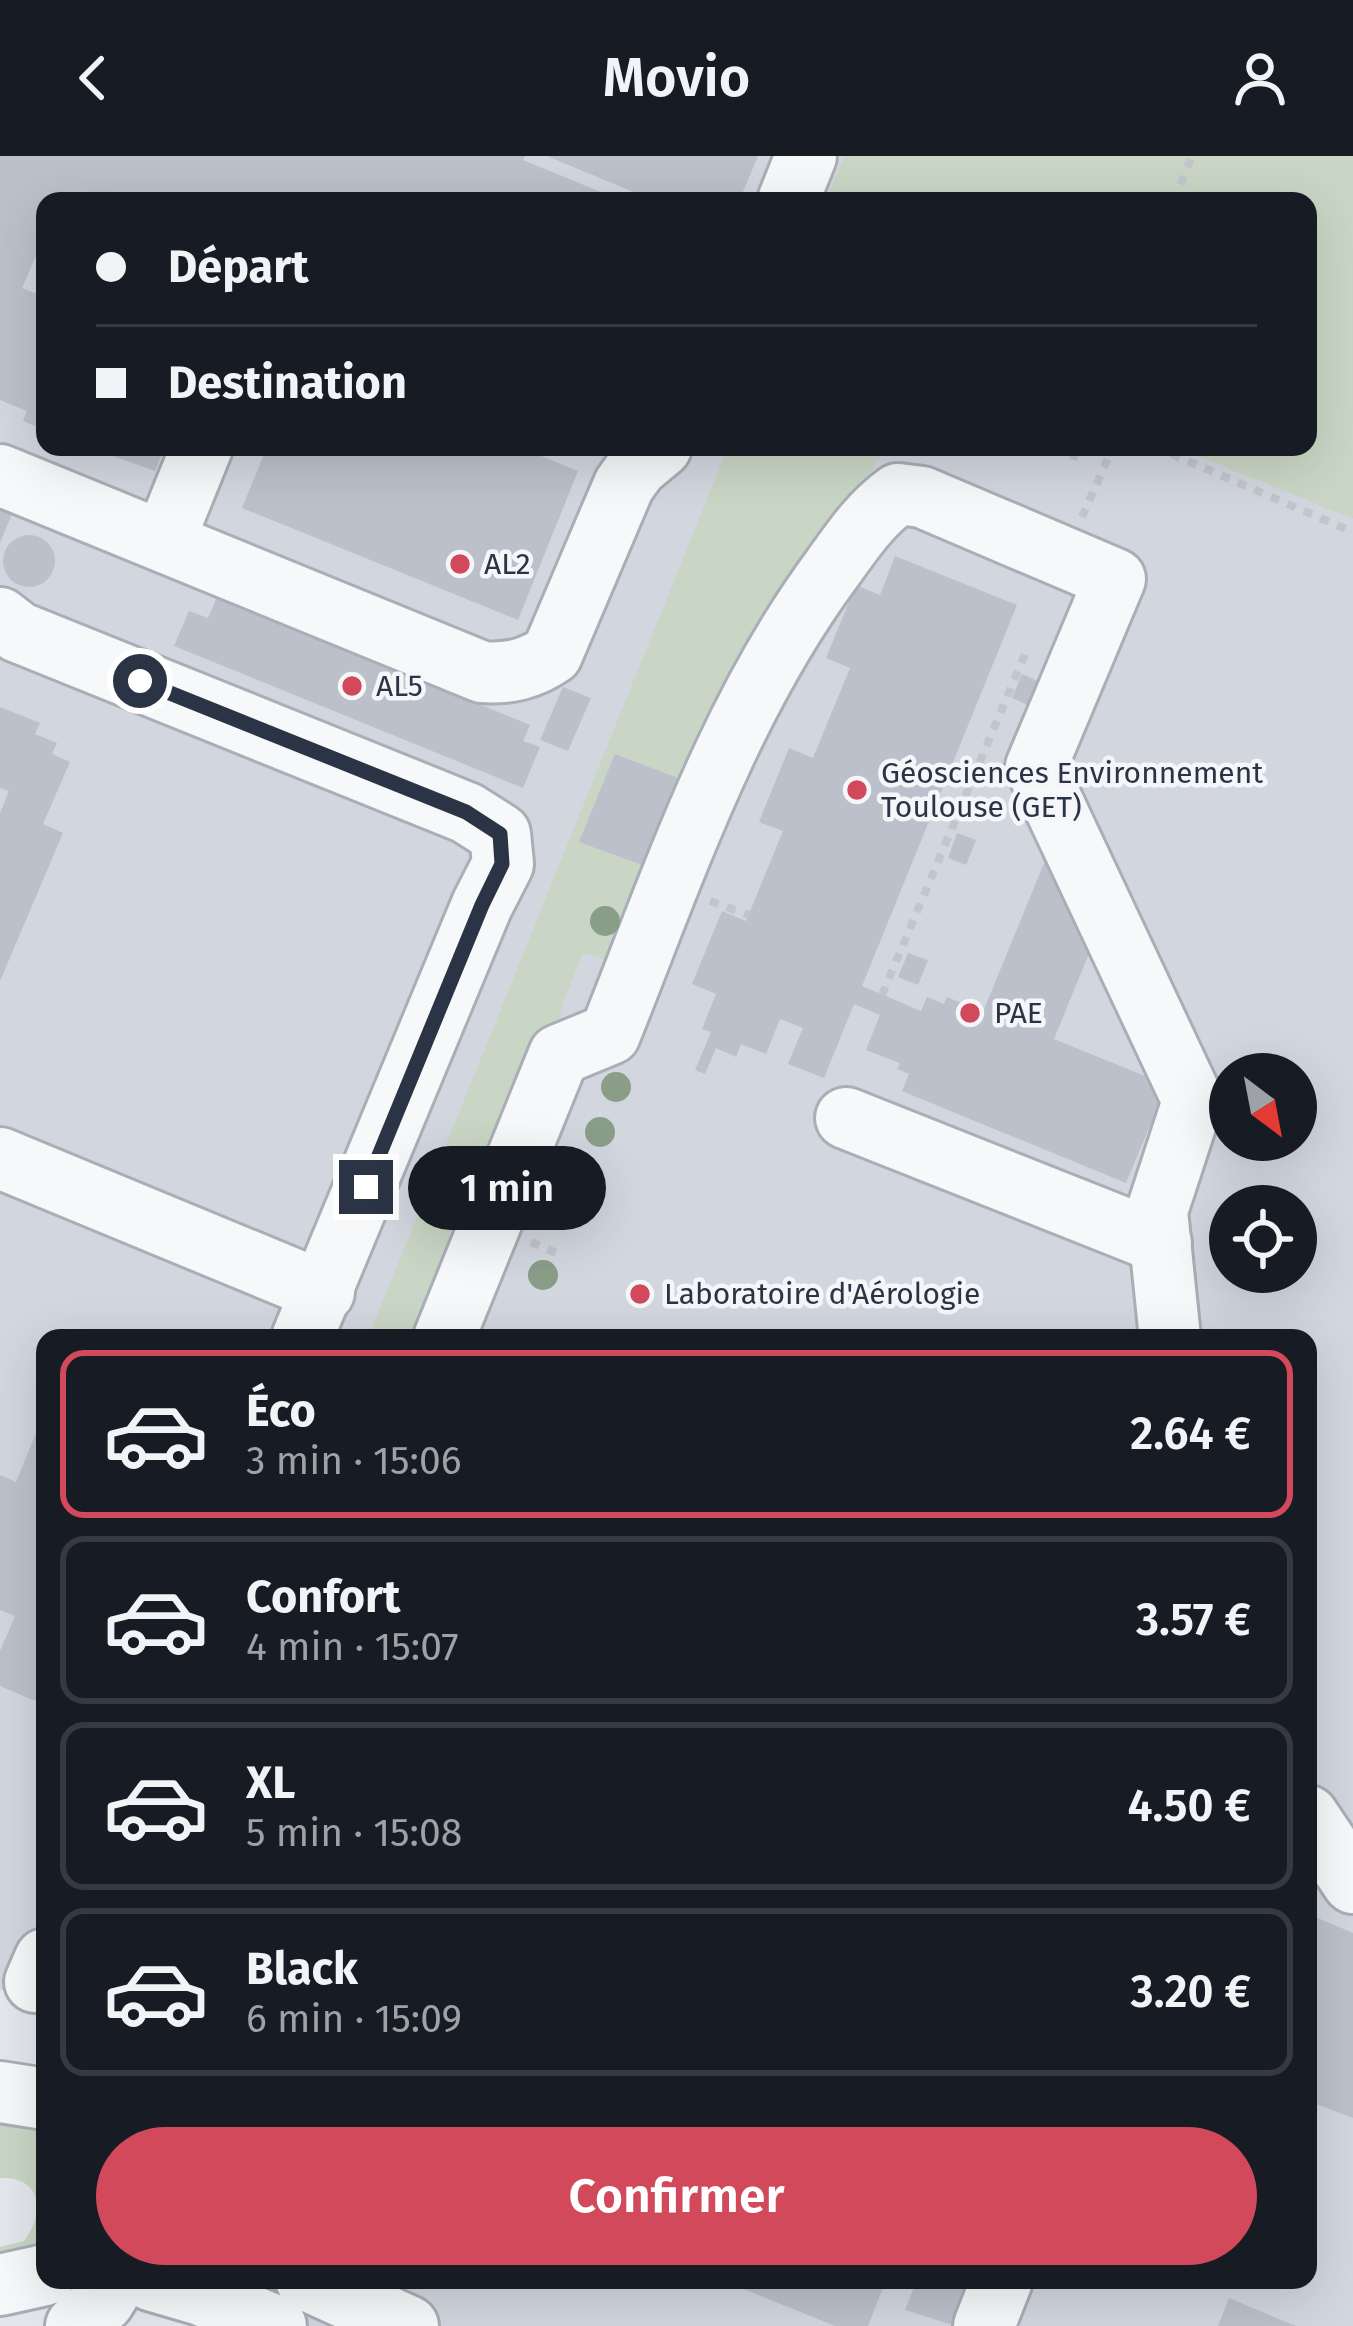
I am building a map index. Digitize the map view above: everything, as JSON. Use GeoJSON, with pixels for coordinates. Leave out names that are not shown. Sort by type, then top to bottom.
{"type":"FeatureCollection","features":[{"type":"Feature","properties":{"kind":"street"},"geometry":{"type":"LineString","coordinates":[[792,192],[806,156]]}},
{"type":"Feature","properties":{"kind":"street"},"geometry":{"type":"LineString","coordinates":[[164,541],[198,456]]}},
{"type":"Feature","properties":{"kind":"street"},"geometry":{"type":"LineString","coordinates":[[0,475],[482,672],[502,674],[537,664],[552,654],[617,501],[628,456]]}},
{"type":"Feature","properties":{"kind":"street"},"geometry":{"type":"LineString","coordinates":[[448,1329],[560,1055],[610,1034],[733,730],[794,619],[875,511],[898,494],[922,497],[1115,579],[1036,767],[1193,1101],[1156,1211],[1169,1329]]}},
{"type":"Feature","properties":{"kind":"street"},"geometry":{"type":"LineString","coordinates":[[0,618],[18,632],[466,812],[500,834],[502,864],[313,1315],[0,1158]]}},
{"type":"Feature","properties":{"kind":"street"},"geometry":{"type":"LineString","coordinates":[[846,1118],[1161,1243]]}},
{"type":"Feature","properties":{"kind":"street"},"geometry":{"type":"LineString","coordinates":[[1317,1829],[1353,1883]]}},
{"type":"Feature","properties":{"kind":"street"},"geometry":{"type":"LineString","coordinates":[[0,2092],[36,2098]]}},
{"type":"Feature","properties":{"kind":"street"},"geometry":{"type":"LineString","coordinates":[[0,2285],[36,2277]]}},
{"type":"Feature","properties":{"kind":"street"},"geometry":{"type":"LineString","coordinates":[[181,2289],[276,2326]]}},
{"type":"Feature","properties":{"kind":"street"},"geometry":{"type":"LineString","coordinates":[[325,2289],[408,2326]]}},
{"type":"Feature","properties":{"kind":"street"},"geometry":{"type":"LineString","coordinates":[[984,2326],[998,2289]]}},
{"type":"Feature","properties":{"kind":"path"},"geometry":{"type":"LineString","coordinates":[[1178,192],[1192,156]]}},
{"type":"Feature","properties":{"kind":"path"},"geometry":{"type":"LineString","coordinates":[[1073,460],[1074,456]]}},
{"type":"Feature","properties":{"kind":"path"},"geometry":{"type":"LineString","coordinates":[[882,994],[1109,456]]}},
{"type":"Feature","properties":{"kind":"path"},"geometry":{"type":"LineString","coordinates":[[1176,456],[1353,532]]}},
{"type":"Feature","properties":{"kind":"shaded area"},"geometry":{"type":"Polygon","coordinates":[[[0,156],[1353,156],[1353,2326],[213,2326],[222,2289],[1317,2289],[1317,1329],[36,1329],[36,2003],[0,1989],[0,156]]]}},
{"type":"Feature","properties":{"kind":"green space"},"geometry":{"type":"Polygon","coordinates":[[[844,156],[1353,156],[1353,519],[1198,456],[1317,456],[1317,192],[830,192],[844,156]]]}},
{"type":"Feature","properties":{"kind":"green space"},"geometry":{"type":"Polygon","coordinates":[[[724,456],[880,456],[784,603],[629,966],[583,953],[563,1003],[556,1045],[439,1329],[372,1329],[724,456]]]}},
{"type":"Feature","properties":{"kind":"green space"},"geometry":{"type":"Polygon","coordinates":[[[0,2112],[36,2117],[36,2198],[25,2183],[0,2178],[0,2112]]]}},
{"type":"Feature","properties":{"kind":"green space"},"geometry":{"type":"Polygon","coordinates":[[[36,2214],[36,2251],[0,2259],[0,2247],[24,2241],[36,2214]]]}},
{"type":"Feature","properties":{"kind":"building"},"geometry":{"type":"Polygon","coordinates":[[[0,156],[525,156],[523,160],[601,192],[36,192],[36,256],[22,288],[36,293],[36,426],[23,421],[27,411],[0,400],[0,156]]]}},
{"type":"Feature","properties":{"kind":"building"},"geometry":{"type":"Polygon","coordinates":[[[547,156],[758,156],[743,192],[633,192],[547,156]]]}},
{"type":"Feature","properties":{"kind":"building"},"geometry":{"type":"Polygon","coordinates":[[[113,456],[161,456],[155,471],[113,456]]]}},
{"type":"Feature","properties":{"kind":"building","name":"AL2"},"geometry":{"type":"Polygon","coordinates":[[[263,456],[541,456],[578,471],[518,620],[242,508],[263,456]]]}},
{"type":"Feature","properties":{"kind":"building"},"geometry":{"type":"Polygon","coordinates":[[[0,506],[13,511],[0,543],[0,506]]]}},
{"type":"Feature","properties":{"kind":"building"},"geometry":{"type":"Polygon","coordinates":[[[29,535],[47,543],[55,561],[47,579],[29,587],[11,579],[3,561],[11,543],[29,535]]]}},
{"type":"Feature","properties":{"kind":"building","name":"Géosciences Environnement Toulouse (GET)"},"geometry":{"type":"Polygon","coordinates":[[[895,556],[1017,605],[862,986],[921,1011],[927,997],[944,1004],[947,997],[983,1012],[1053,841],[1095,939],[1054,1039],[1167,1085],[1126,1183],[902,1091],[909,1074],[897,1069],[900,1063],[866,1050],[880,1015],[854,1004],[824,1078],[788,1064],[803,1028],[780,1019],[766,1054],[741,1044],[736,1057],[716,1048],[705,1074],[695,1070],[711,1032],[702,1029],[716,994],[692,984],[722,911],[746,921],[783,831],[759,822],[789,748],[813,758],[850,668],[826,658],[856,585],[880,595],[895,556]]]}},
{"type":"Feature","properties":{"kind":"building","name":"AL5"},"geometry":{"type":"Polygon","coordinates":[[[217,597],[530,725],[523,741],[540,747],[523,788],[174,646],[189,611],[208,618],[217,597]]]}},
{"type":"Feature","properties":{"kind":"building"},"geometry":{"type":"Polygon","coordinates":[[[1022,674],[1040,682],[1030,706],[1012,698],[1022,674]]]}},
{"type":"Feature","properties":{"kind":"building"},"geometry":{"type":"Polygon","coordinates":[[[563,687],[591,698],[568,751],[540,740],[563,687]]]}},
{"type":"Feature","properties":{"kind":"building"},"geometry":{"type":"Polygon","coordinates":[[[0,707],[40,723],[35,734],[57,743],[52,754],[70,762],[43,824],[63,833],[0,981],[0,813],[9,791],[0,788],[0,707]]]}},
{"type":"Feature","properties":{"kind":"building"},"geometry":{"type":"Polygon","coordinates":[[[615,754],[683,780],[648,867],[579,842],[615,754]]]}},
{"type":"Feature","properties":{"kind":"building"},"geometry":{"type":"Polygon","coordinates":[[[957,833],[976,840],[966,865],[948,858],[957,833]]]}},
{"type":"Feature","properties":{"kind":"building"},"geometry":{"type":"Polygon","coordinates":[[[908,953],[928,960],[918,985],[898,977],[908,953]]]}},
{"type":"Feature","properties":{"kind":"building"},"geometry":{"type":"Polygon","coordinates":[[[36,1433],[36,1701],[0,1686],[0,1651],[15,1616],[0,1610],[0,1475],[16,1482],[36,1433]]]}},
{"type":"Feature","properties":{"kind":"building"},"geometry":{"type":"Polygon","coordinates":[[[1317,1918],[1353,1933],[1353,2118],[1317,2104],[1317,1918]]]}},
{"type":"Feature","properties":{"kind":"building"},"geometry":{"type":"Polygon","coordinates":[[[743,2289],[882,2289],[868,2326],[835,2326],[743,2289]]]}},
{"type":"Feature","properties":{"kind":"building"},"geometry":{"type":"Polygon","coordinates":[[[913,2289],[970,2289],[956,2326],[905,2310],[913,2289]]]}},
{"type":"Feature","properties":{"kind":"building"},"geometry":{"type":"Polygon","coordinates":[[[1229,2298],[1296,2326],[1218,2326],[1229,2298]]]}},
{"type":"Feature","properties":{"kind":"place","name":"AL2"},"geometry":{"type":"Point","coordinates":[460,564]}},
{"type":"Feature","properties":{"kind":"place","name":"AL5"},"geometry":{"type":"Point","coordinates":[352,686]}},
{"type":"Feature","properties":{"kind":"place","name":"Géosciences Environnement Toulouse (GET)"},"geometry":{"type":"Point","coordinates":[857,790]}},
{"type":"Feature","properties":{"kind":"place","name":"PAE"},"geometry":{"type":"Point","coordinates":[970,1013]}},
{"type":"Feature","properties":{"kind":"place","name":"Laboratoire d'Aérologie"},"geometry":{"type":"Point","coordinates":[640,1294]}},
{"type":"Feature","properties":{"kind":"route"},"geometry":{"type":"LineString","coordinates":[[140,681],[466,812],[500,834],[502,864],[366,1187]]}}]}
